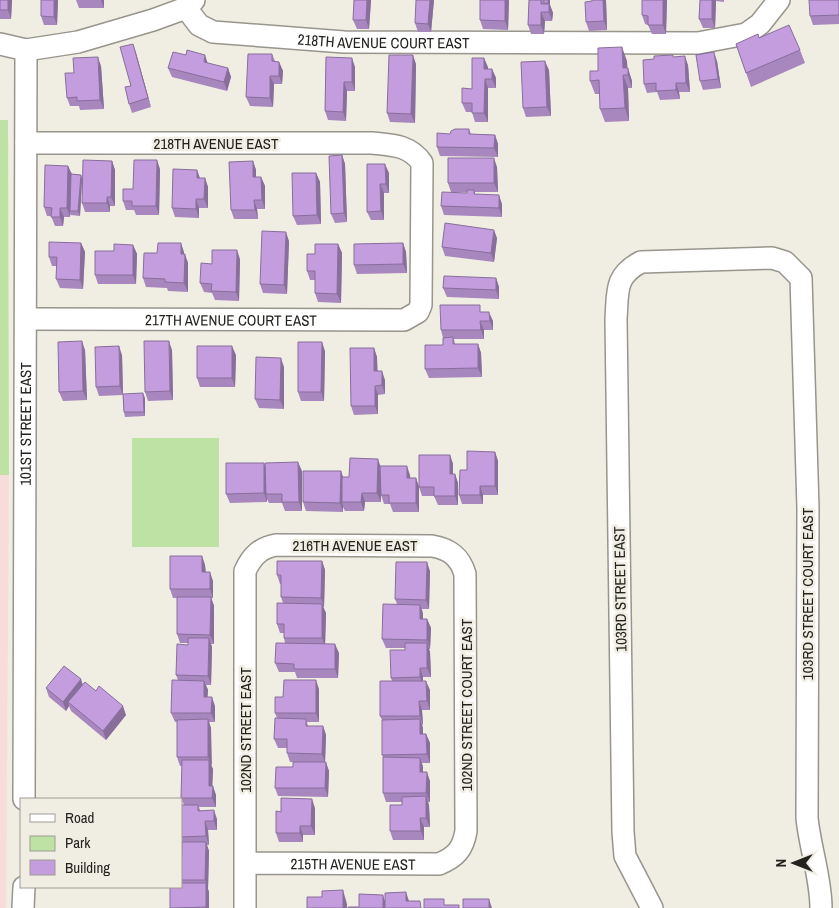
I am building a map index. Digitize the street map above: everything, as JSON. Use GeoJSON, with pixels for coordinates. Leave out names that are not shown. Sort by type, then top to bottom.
{"type":"FeatureCollection","features":[{"type":"Feature","properties":{"kind":"street","name":"218TH AVENUE COURT EAST"},"geometry":{"type":"LineString","coordinates":[[0,44],[26,50],[85,40],[190,4],[199,25],[214,32],[344,42],[698,43],[746,34],[760,24],[775,5]]}},
{"type":"Feature","properties":{"kind":"street","name":"101ST STREET EAST"},"geometry":{"type":"LineString","coordinates":[[24,798],[26,50]]}},
{"type":"Feature","properties":{"kind":"street","name":"218TH AVENUE EAST"},"geometry":{"type":"LineString","coordinates":[[26,143],[372,143],[406,148],[416,154],[422,163],[421,297]]}},
{"type":"Feature","properties":{"kind":"street","name":"103RD STREET EAST"},"geometry":{"type":"LineString","coordinates":[[652,908],[625,856],[623,832],[616,319],[618,286],[623,274],[631,267],[648,262],[772,258],[785,262],[801,278]]}},
{"type":"Feature","properties":{"kind":"street","name":"103RD STREET COURT EAST"},"geometry":{"type":"LineString","coordinates":[[801,278],[808,508],[807,818],[809,839],[821,894],[821,908]]}},
{"type":"Feature","properties":{"kind":"street","name":"217TH AVENUE COURT EAST"},"geometry":{"type":"LineString","coordinates":[[26,319],[404,320],[418,312],[421,297]]}},
{"type":"Feature","properties":{"kind":"street","name":"216TH AVENUE EAST"},"geometry":{"type":"LineString","coordinates":[[255,554],[266,547],[276,544],[443,548],[456,556]]}},
{"type":"Feature","properties":{"kind":"street","name":"102ND STREET EAST"},"geometry":{"type":"LineString","coordinates":[[245,908],[245,571],[255,554]]}},
{"type":"Feature","properties":{"kind":"street","name":"102ND STREET COURT EAST"},"geometry":{"type":"LineString","coordinates":[[456,556],[465,574],[466,831],[464,843],[456,855]]}},
{"type":"Feature","properties":{"kind":"street","name":"215TH AVENUE EAST"},"geometry":{"type":"LineString","coordinates":[[245,863],[439,864],[456,855]]}},
{"type":"Feature","properties":{"kind":"street"},"geometry":{"type":"LineString","coordinates":[[24,888],[24,908]]}},
{"type":"Feature","properties":{"kind":"shaded area"},"geometry":{"type":"Polygon","coordinates":[[[0,475],[9,475],[6,908],[0,908],[0,475]]]}},
{"type":"Feature","properties":{"kind":"green space"},"geometry":{"type":"Polygon","coordinates":[[[0,120],[8,120],[9,475],[0,475],[0,120]]]}},
{"type":"Feature","properties":{"kind":"green space"},"geometry":{"type":"Polygon","coordinates":[[[132,438],[219,438],[219,547],[132,547],[132,438]]]}},
{"type":"Feature","properties":{"kind":"building"},"geometry":{"type":"Polygon","coordinates":[[[0,0],[8,0],[8,10],[0,10],[0,0]]]}},
{"type":"Feature","properties":{"kind":"building"},"geometry":{"type":"Polygon","coordinates":[[[41,0],[54,0],[54,17],[41,16],[41,0]]]}},
{"type":"Feature","properties":{"kind":"building"},"geometry":{"type":"Polygon","coordinates":[[[354,0],[367,0],[366,20],[353,20],[354,0]]]}},
{"type":"Feature","properties":{"kind":"building"},"geometry":{"type":"Polygon","coordinates":[[[416,0],[430,0],[428,24],[415,23],[416,0]]]}},
{"type":"Feature","properties":{"kind":"building"},"geometry":{"type":"Polygon","coordinates":[[[480,0],[505,0],[505,21],[480,20],[480,0]]]}},
{"type":"Feature","properties":{"kind":"building"},"geometry":{"type":"Polygon","coordinates":[[[529,0],[541,0],[541,4],[549,4],[549,12],[541,12],[541,25],[528,25],[529,0]]]}},
{"type":"Feature","properties":{"kind":"building"},"geometry":{"type":"Polygon","coordinates":[[[603,0],[604,21],[586,22],[585,2],[603,0]]]}},
{"type":"Feature","properties":{"kind":"building"},"geometry":{"type":"Polygon","coordinates":[[[642,0],[663,0],[663,25],[648,25],[648,16],[642,15],[642,0]]]}},
{"type":"Feature","properties":{"kind":"building"},"geometry":{"type":"Polygon","coordinates":[[[700,0],[712,0],[712,19],[699,19],[700,0]]]}},
{"type":"Feature","properties":{"kind":"building"},"geometry":{"type":"Polygon","coordinates":[[[809,0],[839,0],[839,15],[810,16],[809,0]]]}},
{"type":"Feature","properties":{"kind":"building"},"geometry":{"type":"Polygon","coordinates":[[[789,25],[800,50],[746,73],[736,44],[758,34],[759,38],[789,25]]]}},
{"type":"Feature","properties":{"kind":"building"},"geometry":{"type":"Polygon","coordinates":[[[133,44],[148,98],[129,104],[125,87],[131,86],[120,47],[133,44]]]}},
{"type":"Feature","properties":{"kind":"building"},"geometry":{"type":"Polygon","coordinates":[[[622,47],[623,68],[628,68],[628,75],[623,75],[625,108],[600,109],[599,80],[590,81],[590,71],[598,71],[598,48],[622,47]]]}},
{"type":"Feature","properties":{"kind":"building"},"geometry":{"type":"Polygon","coordinates":[[[187,50],[205,55],[204,62],[228,68],[224,82],[168,68],[173,52],[186,55],[187,50]]]}},
{"type":"Feature","properties":{"kind":"building"},"geometry":{"type":"Polygon","coordinates":[[[714,52],[718,79],[700,81],[696,55],[714,52]]]}},
{"type":"Feature","properties":{"kind":"building"},"geometry":{"type":"Polygon","coordinates":[[[248,54],[272,54],[272,61],[279,62],[279,76],[270,76],[270,98],[246,97],[248,54]]]}},
{"type":"Feature","properties":{"kind":"building"},"geometry":{"type":"Polygon","coordinates":[[[389,55],[413,55],[411,114],[387,113],[389,55]]]}},
{"type":"Feature","properties":{"kind":"building"},"geometry":{"type":"Polygon","coordinates":[[[673,55],[673,57],[685,56],[686,83],[676,83],[676,90],[656,91],[656,83],[644,84],[643,60],[654,59],[654,56],[673,55]]]}},
{"type":"Feature","properties":{"kind":"building"},"geometry":{"type":"Polygon","coordinates":[[[98,57],[100,100],[77,101],[77,97],[67,98],[65,73],[74,73],[73,58],[98,57]]]}},
{"type":"Feature","properties":{"kind":"building"},"geometry":{"type":"Polygon","coordinates":[[[326,57],[352,58],[352,82],[344,82],[343,112],[325,111],[326,57]]]}},
{"type":"Feature","properties":{"kind":"building"},"geometry":{"type":"Polygon","coordinates":[[[472,58],[484,58],[484,69],[492,69],[492,79],[485,79],[484,113],[472,113],[472,103],[462,103],[462,88],[472,89],[472,58]]]}},
{"type":"Feature","properties":{"kind":"building"},"geometry":{"type":"Polygon","coordinates":[[[545,61],[547,107],[523,108],[521,62],[545,61]]]}},
{"type":"Feature","properties":{"kind":"building"},"geometry":{"type":"Polygon","coordinates":[[[455,129],[469,129],[469,134],[495,135],[494,148],[437,147],[437,133],[450,134],[455,129]]]}},
{"type":"Feature","properties":{"kind":"building"},"geometry":{"type":"Polygon","coordinates":[[[342,155],[344,213],[331,214],[329,156],[342,155]]]}},
{"type":"Feature","properties":{"kind":"building"},"geometry":{"type":"Polygon","coordinates":[[[448,158],[494,158],[494,183],[448,183],[448,158]]]}},
{"type":"Feature","properties":{"kind":"building"},"geometry":{"type":"Polygon","coordinates":[[[83,160],[112,161],[111,197],[107,197],[107,203],[82,203],[83,160]]]}},
{"type":"Feature","properties":{"kind":"building"},"geometry":{"type":"Polygon","coordinates":[[[134,160],[157,160],[156,206],[132,206],[132,201],[123,201],[123,189],[133,189],[134,160]]]}},
{"type":"Feature","properties":{"kind":"building"},"geometry":{"type":"Polygon","coordinates":[[[253,161],[253,177],[261,177],[262,200],[254,200],[255,210],[231,210],[229,162],[253,161]]]}},
{"type":"Feature","properties":{"kind":"building"},"geometry":{"type":"Polygon","coordinates":[[[367,164],[385,164],[386,184],[380,184],[381,211],[367,212],[367,164]]]}},
{"type":"Feature","properties":{"kind":"building"},"geometry":{"type":"Polygon","coordinates":[[[45,165],[68,166],[67,208],[60,208],[60,217],[51,217],[52,208],[44,207],[45,165]]]}},
{"type":"Feature","properties":{"kind":"building"},"geometry":{"type":"Polygon","coordinates":[[[173,169],[197,170],[197,178],[205,178],[204,199],[196,199],[196,209],[172,208],[173,169]]]}},
{"type":"Feature","properties":{"kind":"building"},"geometry":{"type":"Polygon","coordinates":[[[292,173],[316,173],[317,215],[293,216],[292,173]]]}},
{"type":"Feature","properties":{"kind":"building"},"geometry":{"type":"Polygon","coordinates":[[[71,174],[81,175],[78,211],[70,211],[71,174]]]}},
{"type":"Feature","properties":{"kind":"building"},"geometry":{"type":"Polygon","coordinates":[[[467,190],[474,190],[474,194],[499,195],[499,208],[441,206],[442,192],[467,193],[467,190]]]}},
{"type":"Feature","properties":{"kind":"building"},"geometry":{"type":"Polygon","coordinates":[[[445,223],[494,230],[491,253],[442,247],[445,223]]]}},
{"type":"Feature","properties":{"kind":"building"},"geometry":{"type":"Polygon","coordinates":[[[262,231],[286,232],[284,285],[260,284],[262,231]]]}},
{"type":"Feature","properties":{"kind":"building"},"geometry":{"type":"Polygon","coordinates":[[[49,242],[81,243],[80,280],[56,279],[57,257],[49,257],[49,242]]]}},
{"type":"Feature","properties":{"kind":"building"},"geometry":{"type":"Polygon","coordinates":[[[158,243],[181,243],[181,254],[185,254],[184,283],[165,282],[165,279],[143,278],[144,253],[157,253],[158,243]]]}},
{"type":"Feature","properties":{"kind":"building"},"geometry":{"type":"Polygon","coordinates":[[[403,243],[403,264],[354,265],[354,244],[403,243]]]}},
{"type":"Feature","properties":{"kind":"building"},"geometry":{"type":"Polygon","coordinates":[[[114,244],[133,245],[133,275],[95,275],[95,251],[114,251],[114,244]]]}},
{"type":"Feature","properties":{"kind":"building"},"geometry":{"type":"Polygon","coordinates":[[[315,244],[338,244],[337,294],[315,293],[315,271],[307,271],[307,254],[315,254],[315,244]]]}},
{"type":"Feature","properties":{"kind":"building"},"geometry":{"type":"Polygon","coordinates":[[[212,250],[237,250],[236,292],[211,291],[212,284],[200,283],[201,263],[212,264],[212,250]]]}},
{"type":"Feature","properties":{"kind":"building"},"geometry":{"type":"Polygon","coordinates":[[[444,276],[496,278],[496,290],[443,288],[444,276]]]}},
{"type":"Feature","properties":{"kind":"building"},"geometry":{"type":"Polygon","coordinates":[[[440,305],[480,305],[480,312],[489,312],[490,321],[480,321],[481,330],[441,330],[440,305]]]}},
{"type":"Feature","properties":{"kind":"building"},"geometry":{"type":"Polygon","coordinates":[[[453,337],[453,344],[478,344],[478,368],[425,369],[425,345],[443,345],[443,338],[453,337]]]}},
{"type":"Feature","properties":{"kind":"building"},"geometry":{"type":"Polygon","coordinates":[[[82,341],[83,391],[59,392],[58,342],[82,341]]]}},
{"type":"Feature","properties":{"kind":"building"},"geometry":{"type":"Polygon","coordinates":[[[144,341],[169,341],[170,391],[145,392],[144,341]]]}},
{"type":"Feature","properties":{"kind":"building"},"geometry":{"type":"Polygon","coordinates":[[[298,342],[322,342],[321,392],[298,392],[298,342]]]}},
{"type":"Feature","properties":{"kind":"building"},"geometry":{"type":"Polygon","coordinates":[[[119,346],[120,386],[96,387],[95,347],[119,346]]]}},
{"type":"Feature","properties":{"kind":"building"},"geometry":{"type":"Polygon","coordinates":[[[197,346],[232,346],[232,378],[197,378],[197,346]]]}},
{"type":"Feature","properties":{"kind":"building"},"geometry":{"type":"Polygon","coordinates":[[[350,348],[374,348],[374,371],[382,371],[382,385],[375,386],[375,406],[351,406],[350,348]]]}},
{"type":"Feature","properties":{"kind":"building"},"geometry":{"type":"Polygon","coordinates":[[[256,357],[281,358],[280,400],[255,399],[256,357]]]}},
{"type":"Feature","properties":{"kind":"building"},"geometry":{"type":"Polygon","coordinates":[[[143,393],[144,412],[124,412],[123,394],[143,393]]]}},
{"type":"Feature","properties":{"kind":"building"},"geometry":{"type":"Polygon","coordinates":[[[467,451],[495,452],[495,486],[480,486],[480,495],[459,495],[460,470],[467,470],[467,451]]]}},
{"type":"Feature","properties":{"kind":"building"},"geometry":{"type":"Polygon","coordinates":[[[419,455],[450,455],[450,474],[455,474],[455,496],[434,496],[434,487],[419,487],[419,455]]]}},
{"type":"Feature","properties":{"kind":"building"},"geometry":{"type":"Polygon","coordinates":[[[350,458],[378,459],[377,493],[362,493],[361,502],[342,502],[342,477],[349,477],[350,458]]]}},
{"type":"Feature","properties":{"kind":"building"},"geometry":{"type":"Polygon","coordinates":[[[298,462],[299,502],[282,502],[282,494],[266,494],[265,463],[298,462]]]}},
{"type":"Feature","properties":{"kind":"building"},"geometry":{"type":"Polygon","coordinates":[[[226,463],[264,463],[264,493],[226,494],[226,463]]]}},
{"type":"Feature","properties":{"kind":"building"},"geometry":{"type":"Polygon","coordinates":[[[380,466],[407,466],[407,478],[416,478],[416,503],[389,503],[389,495],[381,495],[380,466]]]}},
{"type":"Feature","properties":{"kind":"building"},"geometry":{"type":"Polygon","coordinates":[[[303,471],[341,471],[340,503],[303,502],[303,471]]]}},
{"type":"Feature","properties":{"kind":"building"},"geometry":{"type":"Polygon","coordinates":[[[170,556],[202,556],[202,572],[210,572],[210,589],[170,589],[170,556]]]}},
{"type":"Feature","properties":{"kind":"building"},"geometry":{"type":"Polygon","coordinates":[[[277,561],[322,561],[321,598],[281,597],[281,575],[277,575],[277,561]]]}},
{"type":"Feature","properties":{"kind":"building"},"geometry":{"type":"Polygon","coordinates":[[[396,562],[427,562],[426,600],[395,599],[396,562]]]}},
{"type":"Feature","properties":{"kind":"building"},"geometry":{"type":"Polygon","coordinates":[[[177,597],[211,597],[210,635],[177,634],[177,597]]]}},
{"type":"Feature","properties":{"kind":"building"},"geometry":{"type":"Polygon","coordinates":[[[277,603],[322,604],[322,638],[284,638],[284,624],[277,624],[277,603]]]}},
{"type":"Feature","properties":{"kind":"building"},"geometry":{"type":"Polygon","coordinates":[[[383,604],[420,605],[420,619],[427,619],[427,640],[382,639],[383,604]]]}},
{"type":"Feature","properties":{"kind":"building"},"geometry":{"type":"Polygon","coordinates":[[[188,638],[209,638],[208,676],[176,675],[177,644],[188,645],[188,638]]]}},
{"type":"Feature","properties":{"kind":"building"},"geometry":{"type":"Polygon","coordinates":[[[276,643],[335,644],[335,669],[294,669],[294,664],[275,663],[276,643]]]}},
{"type":"Feature","properties":{"kind":"building"},"geometry":{"type":"Polygon","coordinates":[[[405,643],[427,643],[427,668],[420,668],[420,677],[391,678],[390,650],[405,650],[405,643]]]}},
{"type":"Feature","properties":{"kind":"building"},"geometry":{"type":"Polygon","coordinates":[[[64,666],[81,679],[63,702],[46,688],[64,666]]]}},
{"type":"Feature","properties":{"kind":"building"},"geometry":{"type":"Polygon","coordinates":[[[172,680],[204,681],[204,697],[212,697],[211,713],[171,713],[172,680]]]}},
{"type":"Feature","properties":{"kind":"building"},"geometry":{"type":"Polygon","coordinates":[[[284,680],[316,680],[316,713],[275,713],[275,697],[283,697],[284,680]]]}},
{"type":"Feature","properties":{"kind":"building"},"geometry":{"type":"Polygon","coordinates":[[[380,681],[426,681],[427,701],[419,701],[420,716],[380,716],[380,681]]]}},
{"type":"Feature","properties":{"kind":"building"},"geometry":{"type":"Polygon","coordinates":[[[85,682],[96,691],[99,686],[123,706],[103,731],[68,702],[85,682]]]}},
{"type":"Feature","properties":{"kind":"building"},"geometry":{"type":"Polygon","coordinates":[[[275,718],[306,719],[306,726],[323,726],[322,754],[287,753],[287,739],[274,739],[275,718]]]}},
{"type":"Feature","properties":{"kind":"building"},"geometry":{"type":"Polygon","coordinates":[[[208,719],[208,757],[177,757],[177,720],[208,719]]]}},
{"type":"Feature","properties":{"kind":"building"},"geometry":{"type":"Polygon","coordinates":[[[420,719],[420,734],[426,734],[427,754],[382,755],[382,720],[420,719]]]}},
{"type":"Feature","properties":{"kind":"building"},"geometry":{"type":"Polygon","coordinates":[[[383,757],[420,758],[420,772],[427,772],[426,793],[383,793],[383,757]]]}},
{"type":"Feature","properties":{"kind":"building"},"geometry":{"type":"Polygon","coordinates":[[[182,760],[209,760],[209,786],[213,786],[212,798],[181,798],[182,760]]]}},
{"type":"Feature","properties":{"kind":"building"},"geometry":{"type":"Polygon","coordinates":[[[293,762],[326,762],[325,788],[275,788],[276,767],[293,767],[293,762]]]}},
{"type":"Feature","properties":{"kind":"building"},"geometry":{"type":"Polygon","coordinates":[[[426,796],[426,818],[420,818],[421,831],[390,831],[390,805],[402,805],[402,797],[426,796]]]}},
{"type":"Feature","properties":{"kind":"building"},"geometry":{"type":"Polygon","coordinates":[[[281,798],[312,799],[311,826],[300,826],[300,833],[276,833],[276,811],[281,812],[281,798]]]}},
{"type":"Feature","properties":{"kind":"building"},"geometry":{"type":"Polygon","coordinates":[[[182,805],[198,805],[198,811],[214,810],[214,821],[205,821],[206,836],[182,837],[182,805]]]}},
{"type":"Feature","properties":{"kind":"building"},"geometry":{"type":"Polygon","coordinates":[[[182,842],[206,842],[205,880],[182,880],[182,842]]]}},
{"type":"Feature","properties":{"kind":"building"},"geometry":{"type":"Polygon","coordinates":[[[182,883],[206,883],[206,907],[170,908],[170,888],[182,888],[182,883]]]}},
{"type":"Feature","properties":{"kind":"building"},"geometry":{"type":"Polygon","coordinates":[[[343,890],[343,908],[307,908],[307,897],[322,897],[322,891],[343,890]]]}},
{"type":"Feature","properties":{"kind":"building"},"geometry":{"type":"Polygon","coordinates":[[[406,892],[406,901],[420,901],[421,908],[385,908],[385,893],[406,892]]]}},
{"type":"Feature","properties":{"kind":"building"},"geometry":{"type":"Polygon","coordinates":[[[359,894],[383,895],[383,908],[348,908],[359,907],[359,894]]]}},
{"type":"Feature","properties":{"kind":"building"},"geometry":{"type":"Polygon","coordinates":[[[424,899],[444,899],[444,905],[459,905],[459,908],[424,908],[424,899]]]}},
{"type":"Feature","properties":{"kind":"building"},"geometry":{"type":"Polygon","coordinates":[[[463,899],[489,899],[489,908],[463,908],[463,899]]]}}]}
